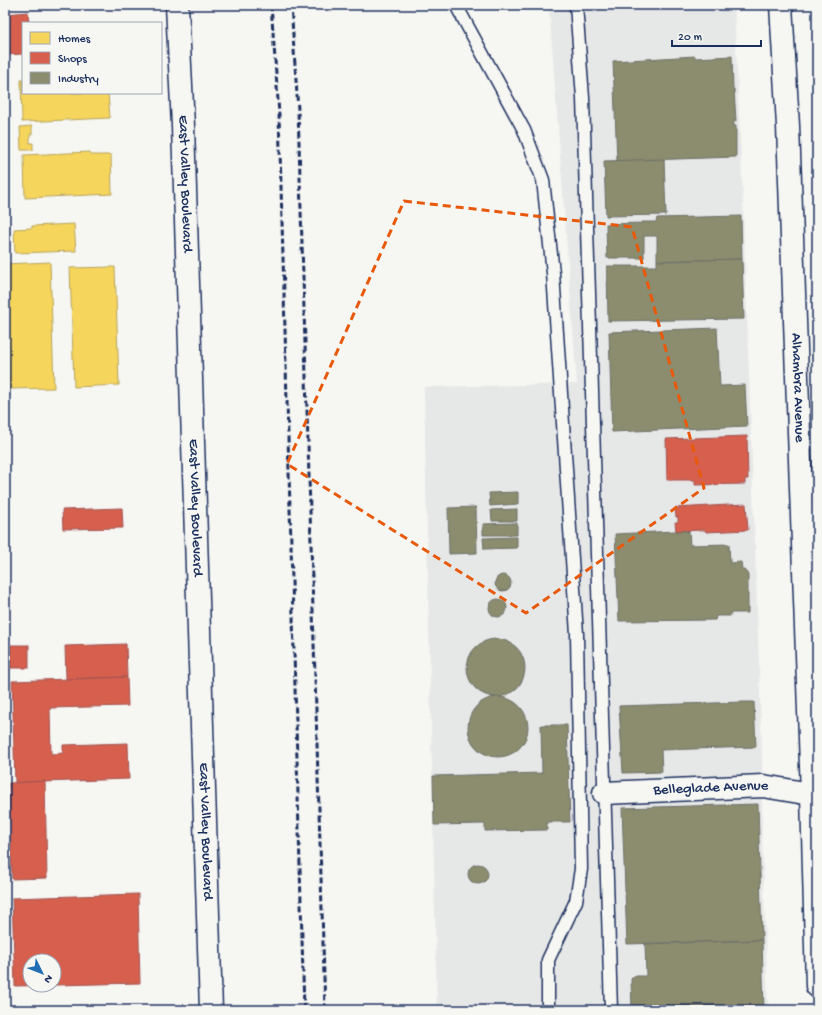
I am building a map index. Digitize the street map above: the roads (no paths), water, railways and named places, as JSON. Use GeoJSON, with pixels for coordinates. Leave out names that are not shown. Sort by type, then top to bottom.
{"type":"FeatureCollection","features":[{"type":"Feature","properties":{"kind":"main road","name":"East Valley Boulevard"},"geometry":{"type":"LineString","coordinates":[[177,5],[183,126],[210,1010]]}},
{"type":"Feature","properties":{"kind":"main road","name":"Alhambra Avenue"},"geometry":{"type":"LineString","coordinates":[[781,5],[788,126],[815,794],[817,986]]}},
{"type":"Feature","properties":{"kind":"main road","name":"Belleglade Avenue"},"geometry":{"type":"LineString","coordinates":[[604,793],[763,786],[815,794]]}},
{"type":"Feature","properties":{"kind":"lane"},"geometry":{"type":"LineString","coordinates":[[456,5],[524,130],[543,180],[553,273],[577,634],[581,869],[576,901],[548,960],[548,1010]]}},
{"type":"Feature","properties":{"kind":"lane"},"geometry":{"type":"LineString","coordinates":[[576,5],[583,106],[611,1010]]}},
{"type":"Feature","properties":{"kind":"railway"},"geometry":{"type":"LineString","coordinates":[[271,5],[279,114],[304,1010]]}},
{"type":"Feature","properties":{"kind":"railway"},"geometry":{"type":"LineString","coordinates":[[291,5],[298,110],[325,1010]]}}]}
